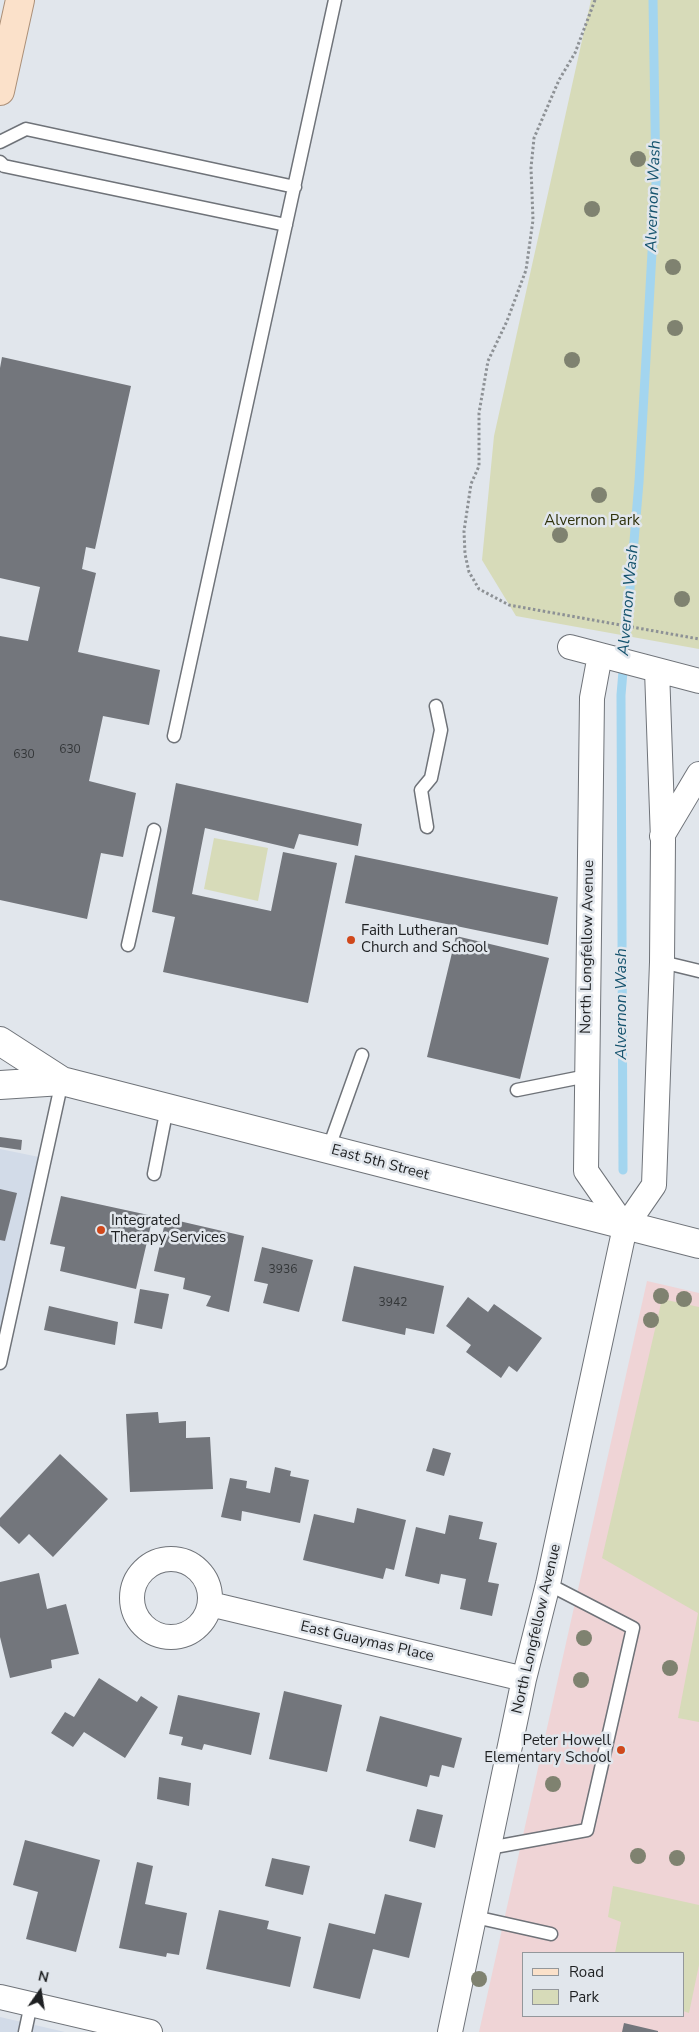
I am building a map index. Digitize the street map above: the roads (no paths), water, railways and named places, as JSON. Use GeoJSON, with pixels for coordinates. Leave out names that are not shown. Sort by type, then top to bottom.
{"type":"FeatureCollection","features":[{"type":"Feature","properties":{"kind":"main road"},"geometry":{"type":"LineString","coordinates":[[0,91],[20,0]]}},
{"type":"Feature","properties":{"kind":"street"},"geometry":{"type":"LineString","coordinates":[[570,647],[699,681]]}},
{"type":"Feature","properties":{"kind":"street","name":"North Longfellow Avenue"},"geometry":{"type":"LineString","coordinates":[[600,655],[592,698],[586,1171],[625,1227]]}},
{"type":"Feature","properties":{"kind":"street","name":"North Longfellow Avenue"},"geometry":{"type":"LineString","coordinates":[[450,2032],[524,1679],[548,1584],[625,1227],[654,1185],[662,962],[662,836],[657,670]]}},
{"type":"Feature","properties":{"kind":"street"},"geometry":{"type":"LineString","coordinates":[[662,836],[699,774]]}},
{"type":"Feature","properties":{"kind":"street","name":"East 5th Street"},"geometry":{"type":"LineString","coordinates":[[0,1041],[62,1081]]}},
{"type":"Feature","properties":{"kind":"street","name":"East 5th Street"},"geometry":{"type":"LineString","coordinates":[[0,1085],[62,1081],[625,1227],[699,1244]]}},
{"type":"Feature","properties":{"kind":"street","name":"East Guaymas Place"},"geometry":{"type":"LineString","coordinates":[[210,1604],[524,1679]]}},
{"type":"Feature","properties":{"kind":"street"},"geometry":{"type":"LineString","coordinates":[[0,1997],[150,2032]]}},
{"type":"Feature","properties":{"kind":"lane"},"geometry":{"type":"LineString","coordinates":[[174,736],[335,0]]}},
{"type":"Feature","properties":{"kind":"lane"},"geometry":{"type":"LineString","coordinates":[[0,142],[26,129],[295,188]]}},
{"type":"Feature","properties":{"kind":"lane"},"geometry":{"type":"LineString","coordinates":[[0,162],[4,166],[286,225]]}},
{"type":"Feature","properties":{"kind":"lane"},"geometry":{"type":"LineString","coordinates":[[427,827],[421,790],[430,778],[441,730],[436,706]]}},
{"type":"Feature","properties":{"kind":"lane"},"geometry":{"type":"LineString","coordinates":[[128,946],[154,830]]}},
{"type":"Feature","properties":{"kind":"lane"},"geometry":{"type":"LineString","coordinates":[[662,962],[699,971]]}},
{"type":"Feature","properties":{"kind":"lane"},"geometry":{"type":"LineString","coordinates":[[328,1150],[362,1055]]}},
{"type":"Feature","properties":{"kind":"lane"},"geometry":{"type":"LineString","coordinates":[[517,1090],[587,1076]]}},
{"type":"Feature","properties":{"kind":"lane"},"geometry":{"type":"LineString","coordinates":[[0,1363],[62,1081]]}},
{"type":"Feature","properties":{"kind":"lane"},"geometry":{"type":"LineString","coordinates":[[154,1174],[167,1108]]}},
{"type":"Feature","properties":{"kind":"lane"},"geometry":{"type":"LineString","coordinates":[[489,1848],[587,1830],[633,1628],[548,1584]]}},
{"type":"Feature","properties":{"kind":"lane"},"geometry":{"type":"LineString","coordinates":[[475,1917],[550,1934]]}},
{"type":"Feature","properties":{"kind":"lane"},"geometry":{"type":"LineString","coordinates":[[25,2032],[31,2004]]}},
{"type":"Feature","properties":{"kind":"waterway","name":"Alvernon Wash"},"geometry":{"type":"LineString","coordinates":[[623,1170],[621,695],[639,482],[656,182],[653,0]]}},
{"type":"Feature","properties":{"kind":"place","name":"Faith Lutheran Church and School"},"geometry":{"type":"Point","coordinates":[351,940]}},
{"type":"Feature","properties":{"kind":"place","name":"Integrated Therapy Services"},"geometry":{"type":"Point","coordinates":[101,1230]}},
{"type":"Feature","properties":{"kind":"place","name":"Peter Howell Elementary School"},"geometry":{"type":"Point","coordinates":[621,1750]}},
{"type":"Feature","properties":{"kind":"park label","name":"Alvernon Park"},"geometry":{"type":"Point","coordinates":[592,521]}}]}
